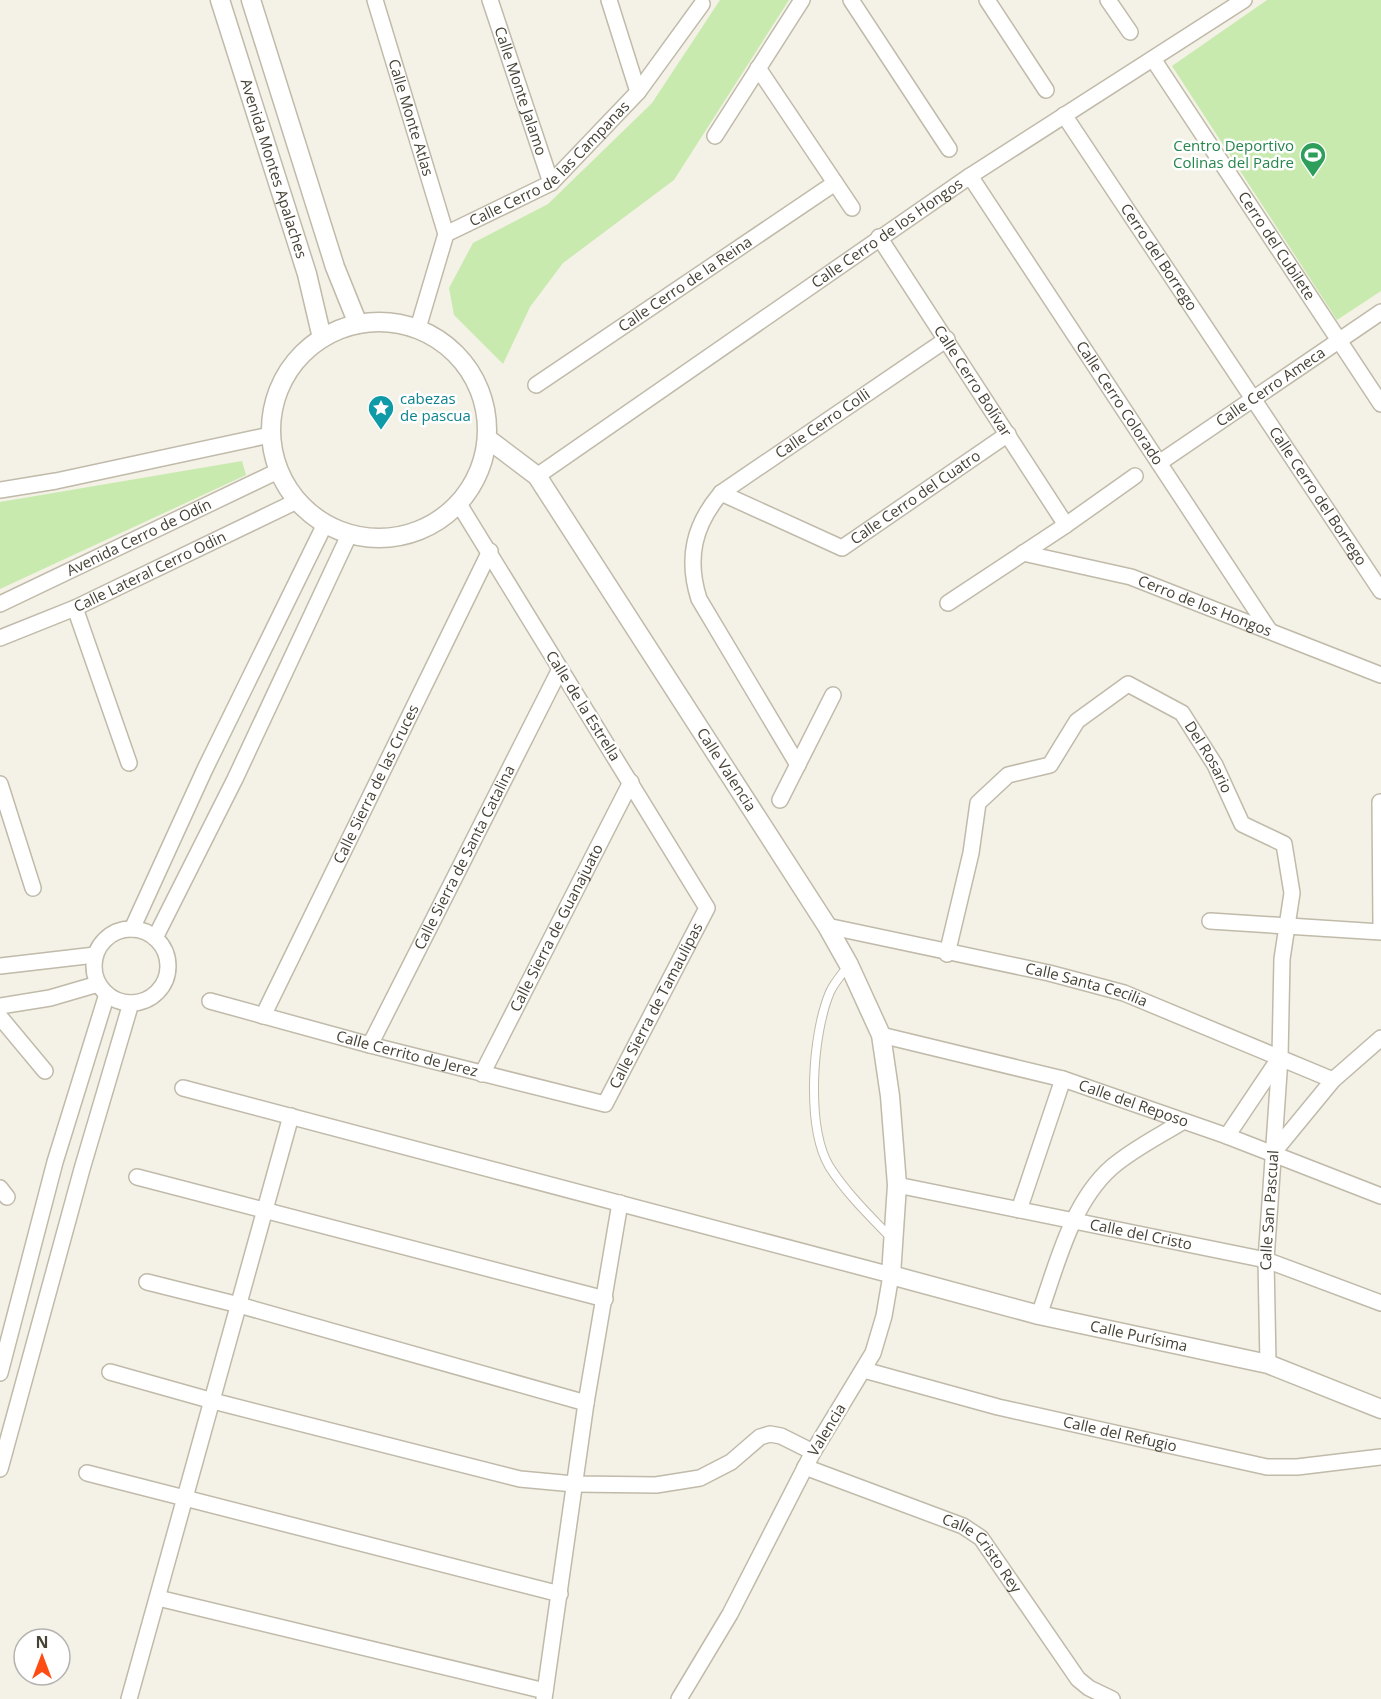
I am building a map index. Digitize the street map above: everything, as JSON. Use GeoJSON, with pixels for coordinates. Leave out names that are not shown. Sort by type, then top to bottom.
{"type":"FeatureCollection","features":[{"type":"Feature","properties":{"kind":"street","name":"Avenida Montes Apalaches"},"geometry":{"type":"LineString","coordinates":[[220,0],[307,274],[322,338]]}},
{"type":"Feature","properties":{"kind":"street","name":"Avenida Montes Apalaches"},"geometry":{"type":"LineString","coordinates":[[251,0],[335,267],[358,324]]}},
{"type":"Feature","properties":{"kind":"street","name":"Calle Monte Atlas"},"geometry":{"type":"LineString","coordinates":[[375,0],[446,234]]}},
{"type":"Feature","properties":{"kind":"street","name":"Calle Monte Jalamo"},"geometry":{"type":"LineString","coordinates":[[490,0],[551,183]]}},
{"type":"Feature","properties":{"kind":"street"},"geometry":{"type":"LineString","coordinates":[[609,0],[638,92]]}},
{"type":"Feature","properties":{"kind":"street"},"geometry":{"type":"LineString","coordinates":[[715,136],[802,0]]}},
{"type":"Feature","properties":{"kind":"street"},"geometry":{"type":"LineString","coordinates":[[851,0],[949,149]]}},
{"type":"Feature","properties":{"kind":"street"},"geometry":{"type":"LineString","coordinates":[[987,0],[1046,90]]}},
{"type":"Feature","properties":{"kind":"street"},"geometry":{"type":"LineString","coordinates":[[1108,0],[1130,32]]}},
{"type":"Feature","properties":{"kind":"street","name":"Calle Cerro de los Hongos"},"geometry":{"type":"LineString","coordinates":[[537,476],[879,237],[1244,0]]}},
{"type":"Feature","properties":{"kind":"street","name":"Calle Cerro de las Campanas"},"geometry":{"type":"LineString","coordinates":[[446,234],[551,183],[638,92],[702,4]]}},
{"type":"Feature","properties":{"kind":"street","name":"Cerro del Cubilete"},"geometry":{"type":"LineString","coordinates":[[1153,59],[1381,404]]}},
{"type":"Feature","properties":{"kind":"street"},"geometry":{"type":"LineString","coordinates":[[758,68],[852,208]]}},
{"type":"Feature","properties":{"kind":"street","name":"Cerro del Borrego"},"geometry":{"type":"LineString","coordinates":[[1064,115],[1253,400]]}},
{"type":"Feature","properties":{"kind":"street","name":"Calle Cerro Colorado"},"geometry":{"type":"LineString","coordinates":[[970,176],[1269,630]]}},
{"type":"Feature","properties":{"kind":"street","name":"Calle Cerro de la Reina"},"geometry":{"type":"LineString","coordinates":[[536,385],[835,183]]}},
{"type":"Feature","properties":{"kind":"street"},"geometry":{"type":"LineString","coordinates":[[418,328],[446,234]]}},
{"type":"Feature","properties":{"kind":"street","name":"Calle Cerro Bolívar"},"geometry":{"type":"LineString","coordinates":[[879,237],[1066,525]]}},
{"type":"Feature","properties":{"kind":"street","name":"Calle Cerro Ameca"},"geometry":{"type":"LineString","coordinates":[[1160,463],[1381,312]]}},
{"type":"Feature","properties":{"kind":"street"},"geometry":{"type":"LineString","coordinates":[[383,321],[418,328],[448,345],[472,372],[486,404],[488,439],[479,474],[459,504],[430,526],[396,537],[360,537],[325,524],[297,501],[278,471],[270,435],[274,400],[290,367],[322,338],[358,324],[383,321]]}},
{"type":"Feature","properties":{"kind":"street","name":"Calle Cerro Colli"},"geometry":{"type":"LineString","coordinates":[[798,765],[699,599],[692,575],[697,532],[704,512],[721,492],[946,339]]}},
{"type":"Feature","properties":{"kind":"street","name":"Calle Cerro del Borrego"},"geometry":{"type":"LineString","coordinates":[[1253,400],[1379,584]]}},
{"type":"Feature","properties":{"kind":"street","name":"Calle Cerro del Cuatro"},"geometry":{"type":"LineString","coordinates":[[721,492],[842,548],[1008,434]]}},
{"type":"Feature","properties":{"kind":"street"},"geometry":{"type":"LineString","coordinates":[[0,490],[56,481],[270,435]]}},
{"type":"Feature","properties":{"kind":"street","name":"Calle Valencia"},"geometry":{"type":"LineString","coordinates":[[488,439],[537,476],[827,926],[849,965],[881,1035],[894,1138]]}},
{"type":"Feature","properties":{"kind":"street","name":"Avenida Cerro de Odín"},"geometry":{"type":"LineString","coordinates":[[0,604],[278,471]]}},
{"type":"Feature","properties":{"kind":"street"},"geometry":{"type":"LineString","coordinates":[[948,603],[1135,476]]}},
{"type":"Feature","properties":{"kind":"street","name":"Calle Lateral Cerro Odin"},"geometry":{"type":"LineString","coordinates":[[0,638],[75,608],[297,501]]}},
{"type":"Feature","properties":{"kind":"street","name":"Calle de la Estrella"},"geometry":{"type":"LineString","coordinates":[[459,504],[490,551],[559,670],[631,782],[707,908]]}},
{"type":"Feature","properties":{"kind":"street"},"geometry":{"type":"LineString","coordinates":[[132,929],[205,769],[325,524]]}},
{"type":"Feature","properties":{"kind":"street"},"geometry":{"type":"LineString","coordinates":[[155,938],[235,778],[350,533]]}},
{"type":"Feature","properties":{"kind":"street","name":"Calle Sierra de las Cruces"},"geometry":{"type":"LineString","coordinates":[[263,1016],[490,551]]}},
{"type":"Feature","properties":{"kind":"street","name":"Cerro de los Hongos"},"geometry":{"type":"LineString","coordinates":[[1023,553],[1131,577],[1269,630],[1327,656],[1381,675]]}},
{"type":"Feature","properties":{"kind":"street"},"geometry":{"type":"LineString","coordinates":[[75,608],[129,763]]}},
{"type":"Feature","properties":{"kind":"street","name":"Calle Sierra de Santa Catalina"},"geometry":{"type":"LineString","coordinates":[[369,1045],[559,670]]}},
{"type":"Feature","properties":{"kind":"street","name":"Del Rosario"},"geometry":{"type":"LineString","coordinates":[[947,954],[971,853],[978,803],[1008,776],[1050,765],[1077,721],[1128,684],[1182,713],[1215,765],[1242,824],[1284,844],[1292,893],[1285,926],[1280,1057]]}},
{"type":"Feature","properties":{"kind":"street"},"geometry":{"type":"LineString","coordinates":[[780,800],[833,695]]}},
{"type":"Feature","properties":{"kind":"street","name":"Calle Sierra de Guanajuato"},"geometry":{"type":"LineString","coordinates":[[482,1074],[631,782]]}},
{"type":"Feature","properties":{"kind":"street"},"geometry":{"type":"LineString","coordinates":[[0,784],[33,888]]}},
{"type":"Feature","properties":{"kind":"street"},"geometry":{"type":"LineString","coordinates":[[1380,802],[1381,924]]}},
{"type":"Feature","properties":{"kind":"street","name":"Calle Sierra de Tamaulipas"},"geometry":{"type":"LineString","coordinates":[[605,1104],[707,908]]}},
{"type":"Feature","properties":{"kind":"street"},"geometry":{"type":"LineString","coordinates":[[1209,921],[1381,932]]}},
{"type":"Feature","properties":{"kind":"street","name":"Calle Santa Cecilia"},"geometry":{"type":"LineString","coordinates":[[827,926],[947,954],[1049,973],[1124,993],[1332,1080]]}},
{"type":"Feature","properties":{"kind":"street"},"geometry":{"type":"LineString","coordinates":[[0,1006],[102,989],[131,1003],[148,999],[162,987],[168,970],[166,952],[155,938],[132,929],[114,933],[100,946],[96,955],[94,964],[102,989],[0,1373]]}},
{"type":"Feature","properties":{"kind":"street"},"geometry":{"type":"LineString","coordinates":[[0,966],[96,955]]}},
{"type":"Feature","properties":{"kind":"street","name":"Calle Cerrito de Jerez"},"geometry":{"type":"LineString","coordinates":[[210,1001],[369,1045],[605,1104]]}},
{"type":"Feature","properties":{"kind":"street"},"geometry":{"type":"LineString","coordinates":[[0,1469],[79,1180],[131,1003]]}},
{"type":"Feature","properties":{"kind":"street"},"geometry":{"type":"LineString","coordinates":[[0,1017],[45,1071]]}},
{"type":"Feature","properties":{"kind":"street","name":"Calle del Reposo"},"geometry":{"type":"LineString","coordinates":[[881,1035],[1063,1079],[1227,1136],[1381,1196]]}},
{"type":"Feature","properties":{"kind":"street"},"geometry":{"type":"LineString","coordinates":[[1273,1153],[1332,1080],[1381,1038]]}},
{"type":"Feature","properties":{"kind":"street"},"geometry":{"type":"LineString","coordinates":[[1227,1136],[1280,1057]]}},
{"type":"Feature","properties":{"kind":"street","name":"Calle San Pascual"},"geometry":{"type":"LineString","coordinates":[[1268,1364],[1266,1260],[1280,1057]]}},
{"type":"Feature","properties":{"kind":"street"},"geometry":{"type":"LineString","coordinates":[[1019,1210],[1063,1079]]}},
{"type":"Feature","properties":{"kind":"street"},"geometry":{"type":"LineString","coordinates":[[183,1088],[891,1275]]}},
{"type":"Feature","properties":{"kind":"street"},"geometry":{"type":"LineString","coordinates":[[129,1699],[187,1498],[291,1116]]}},
{"type":"Feature","properties":{"kind":"street"},"geometry":{"type":"LineString","coordinates":[[1039,1314],[1073,1221],[1094,1186],[1112,1167],[1182,1122]]}},
{"type":"Feature","properties":{"kind":"street","name":"Valencia"},"geometry":{"type":"LineString","coordinates":[[679,1699],[730,1614],[813,1452],[873,1353],[884,1316],[891,1275],[897,1185],[894,1138]]}},
{"type":"Feature","properties":{"kind":"street"},"geometry":{"type":"LineString","coordinates":[[137,1177],[605,1299]]}},
{"type":"Feature","properties":{"kind":"street","name":"Calle del Cristo"},"geometry":{"type":"LineString","coordinates":[[897,1185],[1266,1260],[1381,1303]]}},
{"type":"Feature","properties":{"kind":"street"},"geometry":{"type":"LineString","coordinates":[[158,1598],[545,1695],[586,1403],[620,1203]]}},
{"type":"Feature","properties":{"kind":"street","name":"Calle Purísima"},"geometry":{"type":"LineString","coordinates":[[891,1275],[1039,1314],[1268,1364],[1381,1409]]}},
{"type":"Feature","properties":{"kind":"street"},"geometry":{"type":"LineString","coordinates":[[147,1282],[239,1305],[586,1403]]}},
{"type":"Feature","properties":{"kind":"street","name":"Calle del Refugio"},"geometry":{"type":"LineString","coordinates":[[864,1370],[998,1407],[1267,1467],[1297,1467],[1381,1457]]}},
{"type":"Feature","properties":{"kind":"street"},"geometry":{"type":"LineString","coordinates":[[110,1372],[213,1401],[520,1479],[574,1484],[656,1485],[700,1478],[731,1462],[760,1437],[770,1434],[781,1436],[813,1452]]}},
{"type":"Feature","properties":{"kind":"street","name":"Calle Cristo Rey"},"geometry":{"type":"LineString","coordinates":[[805,1467],[963,1526],[981,1538],[1078,1679],[1089,1688],[1112,1699]]}},
{"type":"Feature","properties":{"kind":"street"},"geometry":{"type":"LineString","coordinates":[[87,1473],[560,1594]]}},
{"type":"Feature","properties":{"kind":"lane"},"geometry":{"type":"LineString","coordinates":[[849,965],[830,990],[823,1010],[814,1068],[816,1123],[828,1165],[851,1196],[893,1240]]}},
{"type":"Feature","properties":{"kind":"green space"},"geometry":{"type":"Polygon","coordinates":[[[720,0],[789,0],[674,180],[563,263],[530,307],[503,364],[454,315],[449,288],[473,243],[548,204],[652,103],[720,0]]]}},
{"type":"Feature","properties":{"kind":"green space","name":"Centro Deportivo Colinas del Padre"},"geometry":{"type":"Polygon","coordinates":[[[1267,0],[1381,0],[1381,291],[1337,320],[1172,66],[1267,0]]]}},
{"type":"Feature","properties":{"kind":"green space"},"geometry":{"type":"Polygon","coordinates":[[[242,461],[246,475],[0,589],[0,502],[242,461]]]}},
{"type":"Feature","properties":{"kind":"place","name":"Centro Deportivo Colinas del Padre"},"geometry":{"type":"Point","coordinates":[1313,178]}},
{"type":"Feature","properties":{"kind":"place","name":"cabezas de pascua"},"geometry":{"type":"Point","coordinates":[381,431]}}]}
